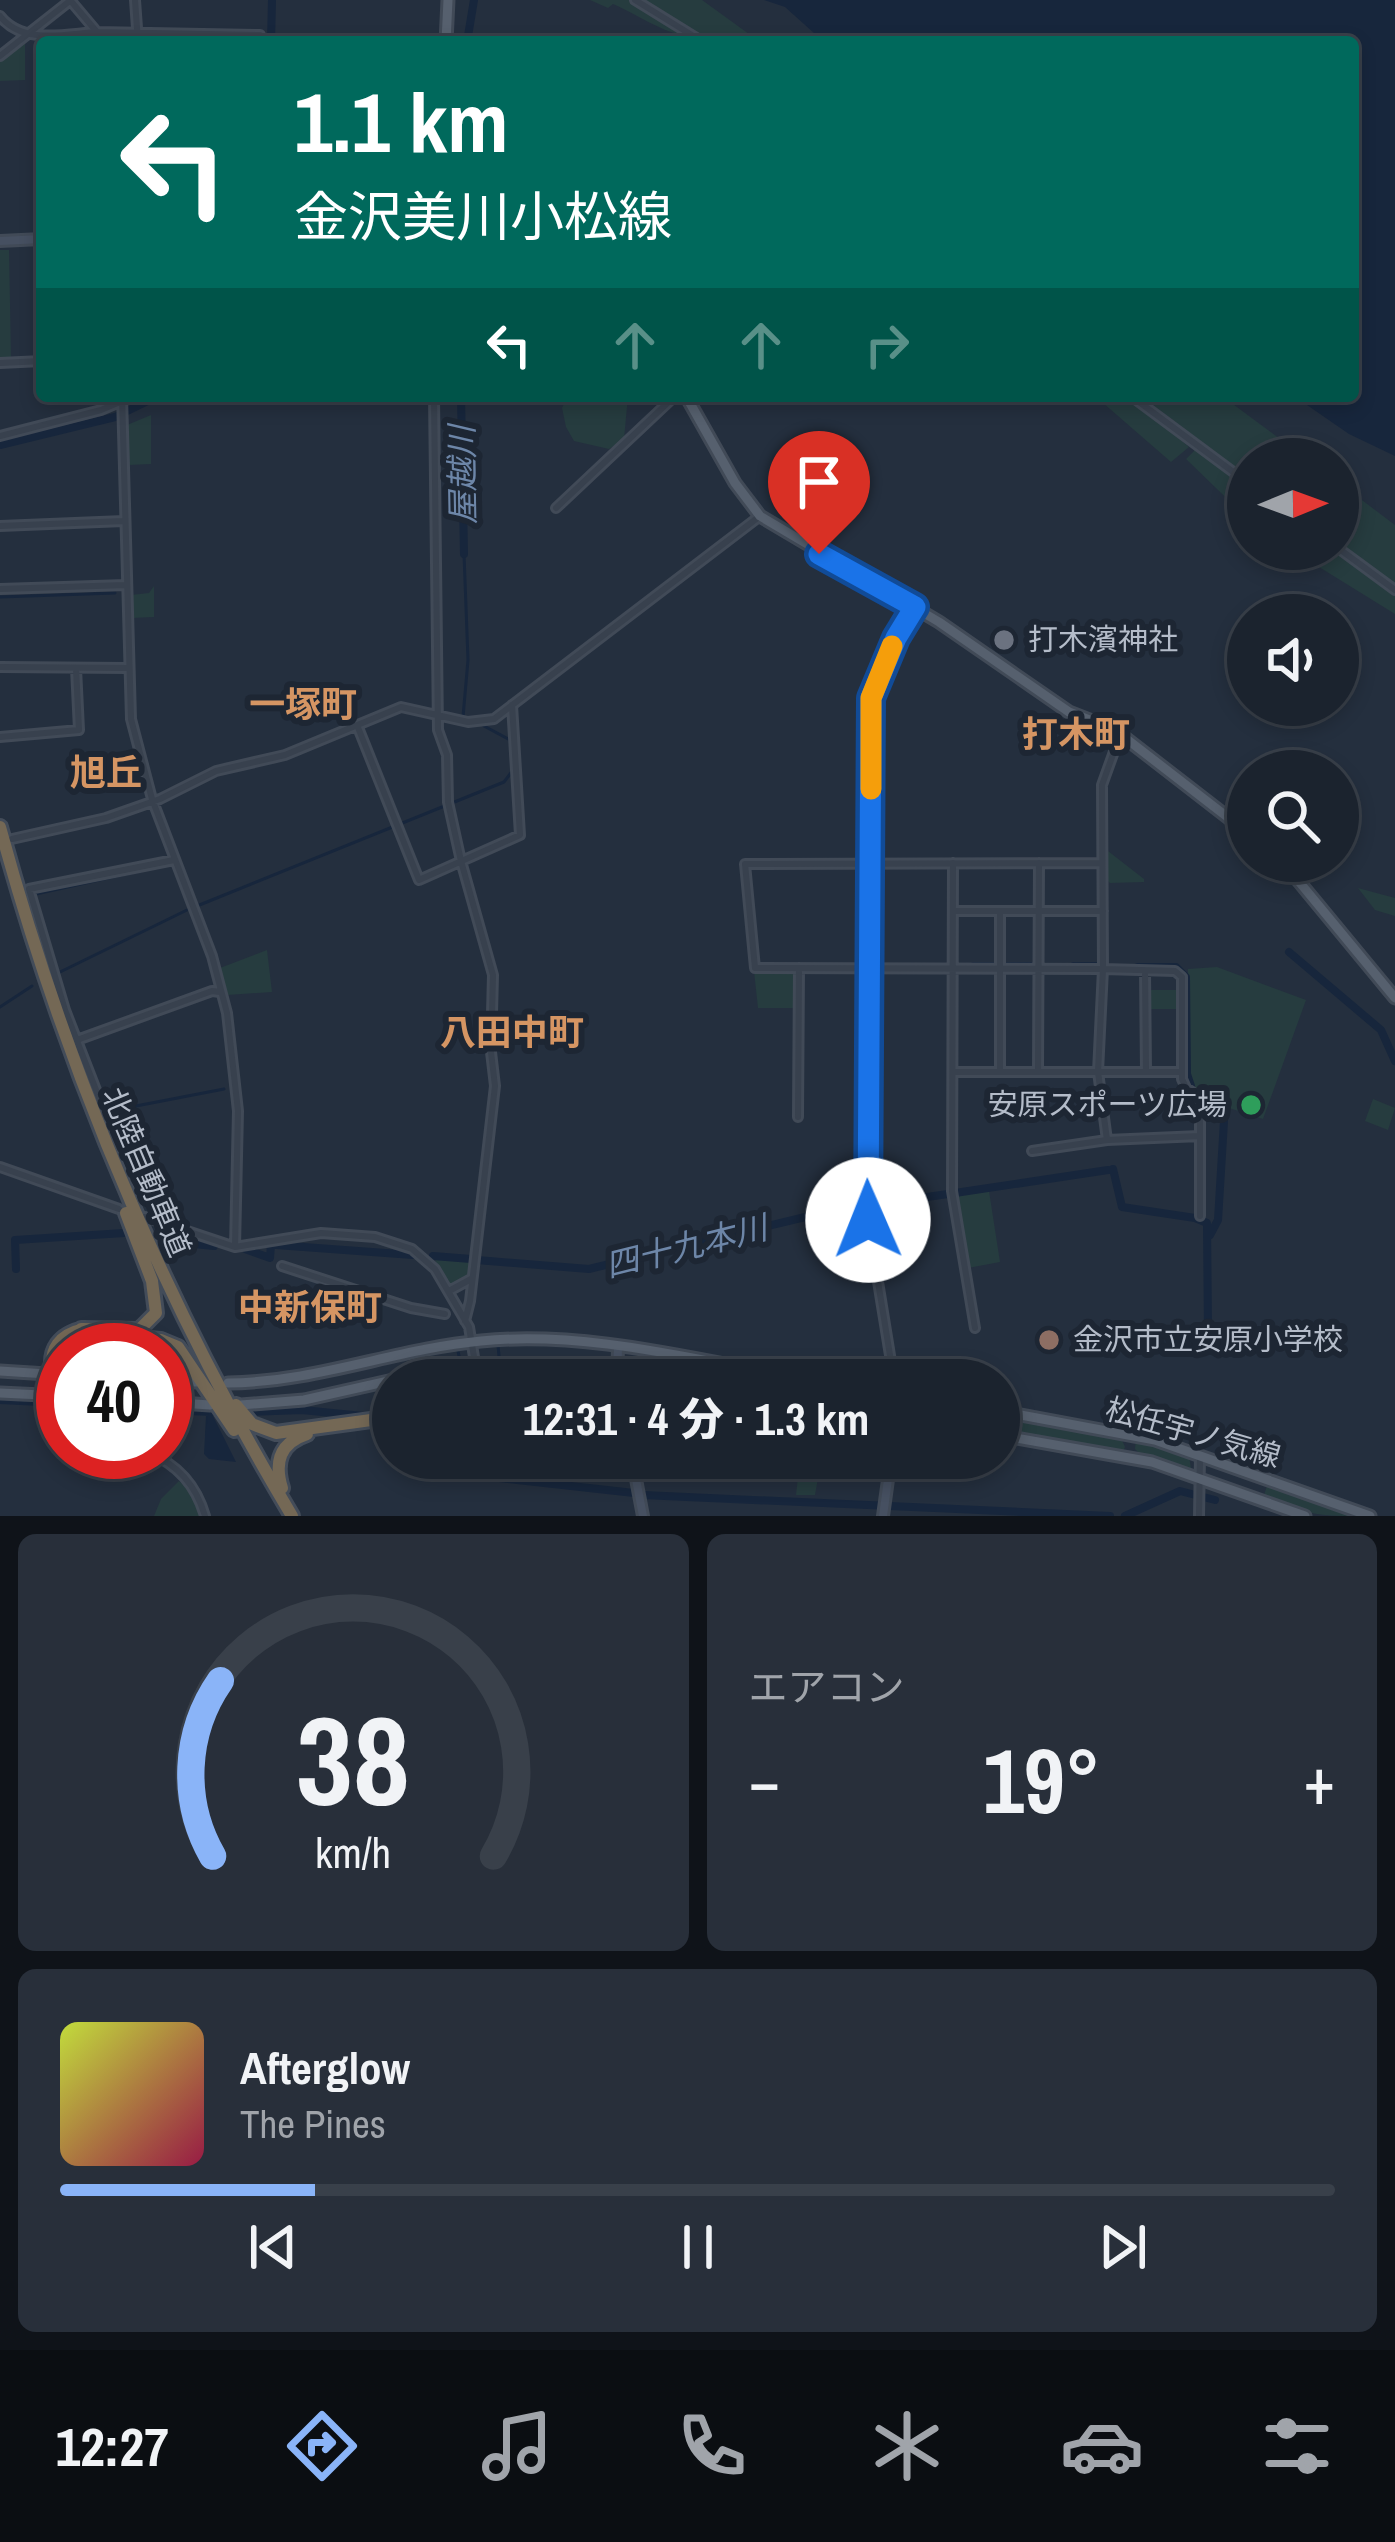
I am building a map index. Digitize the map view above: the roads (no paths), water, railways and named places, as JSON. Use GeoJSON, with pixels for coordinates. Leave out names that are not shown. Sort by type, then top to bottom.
{"type":"FeatureCollection","features":[{"type":"Feature","properties":{"kind":"highway","name":"北陸自動車道"},"geometry":{"type":"LineString","coordinates":[[0,827],[75,1063],[121,1181],[186,1322],[290,1516]]}},
{"type":"Feature","properties":{"kind":"highway","name":"北陸自動車道"},"geometry":{"type":"LineString","coordinates":[[0,851],[56,1028],[116,1183],[170,1303],[244,1446],[290,1516]]}},
{"type":"Feature","properties":{"kind":"highway"},"geometry":{"type":"LineString","coordinates":[[116,1183],[156,1298],[150,1323]]}},
{"type":"Feature","properties":{"kind":"highway"},"geometry":{"type":"LineString","coordinates":[[186,1322],[238,1408],[257,1428],[283,1432],[372,1421]]}},
{"type":"Feature","properties":{"kind":"highway"},"geometry":{"type":"LineString","coordinates":[[192,1366],[244,1446]]}},
{"type":"Feature","properties":{"kind":"highway"},"geometry":{"type":"LineString","coordinates":[[290,1516],[278,1473],[279,1456],[286,1445],[309,1433],[372,1422]]}},
{"type":"Feature","properties":{"kind":"main road"},"geometry":{"type":"LineString","coordinates":[[446,36],[448,0]]}},
{"type":"Feature","properties":{"kind":"main road"},"geometry":{"type":"LineString","coordinates":[[0,241],[36,239]]}},
{"type":"Feature","properties":{"kind":"main road"},"geometry":{"type":"LineString","coordinates":[[689,402],[735,483],[760,516],[915,607],[1069,712],[1120,734],[1227,817]]}},
{"type":"Feature","properties":{"kind":"main road"},"geometry":{"type":"LineString","coordinates":[[1299,882],[1395,998]]}},
{"type":"Feature","properties":{"kind":"main road"},"geometry":{"type":"LineString","coordinates":[[228,1383],[317,1376],[473,1342],[554,1340],[684,1359]]}},
{"type":"Feature","properties":{"kind":"main road"},"geometry":{"type":"LineString","coordinates":[[617,1359],[618,1348]]}},
{"type":"Feature","properties":{"kind":"main road"},"geometry":{"type":"LineString","coordinates":[[0,1371],[36,1373]]}},
{"type":"Feature","properties":{"kind":"main road"},"geometry":{"type":"LineString","coordinates":[[192,1382],[196,1382]]}},
{"type":"Feature","properties":{"kind":"main road"},"geometry":{"type":"LineString","coordinates":[[241,1405],[304,1400],[372,1385]]}},
{"type":"Feature","properties":{"kind":"main road"},"geometry":{"type":"LineString","coordinates":[[0,1393],[36,1395]]}},
{"type":"Feature","properties":{"kind":"main road"},"geometry":{"type":"LineString","coordinates":[[192,1404],[210,1405]]}},
{"type":"Feature","properties":{"kind":"main road","name":"松任宇ノ気線"},"geometry":{"type":"LineString","coordinates":[[1020,1415],[1142,1437],[1370,1516]]}},
{"type":"Feature","properties":{"kind":"main road","name":"松任宇ノ気線"},"geometry":{"type":"LineString","coordinates":[[1020,1438],[1131,1457],[1305,1516]]}},
{"type":"Feature","properties":{"kind":"main road"},"geometry":{"type":"LineString","coordinates":[[636,1479],[643,1516]]}},
{"type":"Feature","properties":{"kind":"main road"},"geometry":{"type":"LineString","coordinates":[[883,1509],[888,1479]]}},
{"type":"Feature","properties":{"kind":"street"},"geometry":{"type":"LineString","coordinates":[[0,56],[70,0],[97,32]]}},
{"type":"Feature","properties":{"kind":"street"},"geometry":{"type":"LineString","coordinates":[[135,0],[137,36]]}},
{"type":"Feature","properties":{"kind":"street"},"geometry":{"type":"LineString","coordinates":[[634,0],[694,36]]}},
{"type":"Feature","properties":{"kind":"street"},"geometry":{"type":"LineString","coordinates":[[0,16],[26,35],[137,31],[185,36]]}},
{"type":"Feature","properties":{"kind":"street"},"geometry":{"type":"LineString","coordinates":[[241,36],[260,35]]}},
{"type":"Feature","properties":{"kind":"street"},"geometry":{"type":"LineString","coordinates":[[0,363],[36,361]]}},
{"type":"Feature","properties":{"kind":"street"},"geometry":{"type":"LineString","coordinates":[[0,436],[119,402]]}},
{"type":"Feature","properties":{"kind":"street"},"geometry":{"type":"LineString","coordinates":[[122,402],[131,719],[152,799],[212,956],[231,1040],[238,1111],[235,1247]]}},
{"type":"Feature","properties":{"kind":"street"},"geometry":{"type":"LineString","coordinates":[[434,402],[438,730],[447,754],[449,804],[461,861],[493,975],[494,1087],[465,1321]]}},
{"type":"Feature","properties":{"kind":"street"},"geometry":{"type":"LineString","coordinates":[[556,508],[670,402]]}},
{"type":"Feature","properties":{"kind":"street"},"geometry":{"type":"LineString","coordinates":[[1139,402],[1227,467]]}},
{"type":"Feature","properties":{"kind":"street"},"geometry":{"type":"LineString","coordinates":[[11,839],[106,818],[160,799],[216,771],[285,754],[401,707],[483,723],[760,516]]}},
{"type":"Feature","properties":{"kind":"street"},"geometry":{"type":"LineString","coordinates":[[0,526],[124,521]]}},
{"type":"Feature","properties":{"kind":"street"},"geometry":{"type":"LineString","coordinates":[[1359,563],[1395,590]]}},
{"type":"Feature","properties":{"kind":"street"},"geometry":{"type":"LineString","coordinates":[[0,589],[126,585]]}},
{"type":"Feature","properties":{"kind":"street"},"geometry":{"type":"LineString","coordinates":[[891,1359],[868,1220],[871,698],[896,638],[915,607]]}},
{"type":"Feature","properties":{"kind":"street"},"geometry":{"type":"LineString","coordinates":[[0,667],[128,668]]}},
{"type":"Feature","properties":{"kind":"street"},"geometry":{"type":"LineString","coordinates":[[0,737],[79,730],[76,668]]}},
{"type":"Feature","properties":{"kind":"street"},"geometry":{"type":"LineString","coordinates":[[357,725],[419,880],[520,835],[512,705]]}},
{"type":"Feature","properties":{"kind":"street"},"geometry":{"type":"LineString","coordinates":[[1107,1140],[1098,1072],[1102,785],[1120,734]]}},
{"type":"Feature","properties":{"kind":"street"},"geometry":{"type":"LineString","coordinates":[[103,1108],[29,890],[173,860]]}},
{"type":"Feature","properties":{"kind":"street"},"geometry":{"type":"LineString","coordinates":[[953,863],[953,1195],[975,1328]]}},
{"type":"Feature","properties":{"kind":"street"},"geometry":{"type":"LineString","coordinates":[[1038,1072],[1039,863]]}},
{"type":"Feature","properties":{"kind":"street"},"geometry":{"type":"LineString","coordinates":[[1102,863],[745,864],[755,968],[1175,971],[1182,977],[1182,1072],[1186,1088],[1200,1097],[1201,1216]]}},
{"type":"Feature","properties":{"kind":"street"},"geometry":{"type":"LineString","coordinates":[[953,911],[1103,910]]}},
{"type":"Feature","properties":{"kind":"street"},"geometry":{"type":"LineString","coordinates":[[1000,911],[1000,1072]]}},
{"type":"Feature","properties":{"kind":"street"},"geometry":{"type":"LineString","coordinates":[[798,1117],[799,968]]}},
{"type":"Feature","properties":{"kind":"street"},"geometry":{"type":"LineString","coordinates":[[1145,971],[1146,1071]]}},
{"type":"Feature","properties":{"kind":"street"},"geometry":{"type":"LineString","coordinates":[[77,1040],[212,991],[221,992]]}},
{"type":"Feature","properties":{"kind":"street"},"geometry":{"type":"LineString","coordinates":[[953,1072],[1182,1072]]}},
{"type":"Feature","properties":{"kind":"street"},"geometry":{"type":"LineString","coordinates":[[1032,1151],[1107,1140],[1200,1136]]}},
{"type":"Feature","properties":{"kind":"street"},"geometry":{"type":"LineString","coordinates":[[0,1167],[118,1209]]}},
{"type":"Feature","properties":{"kind":"street"},"geometry":{"type":"LineString","coordinates":[[145,1217],[235,1247],[321,1233],[392,1240],[427,1260],[465,1321],[475,1359]]}},
{"type":"Feature","properties":{"kind":"street"},"geometry":{"type":"LineString","coordinates":[[282,1266],[411,1308],[445,1314]]}},
{"type":"Feature","properties":{"kind":"street"},"geometry":{"type":"LineString","coordinates":[[448,1292],[473,1277]]}},
{"type":"Feature","properties":{"kind":"street"},"geometry":{"type":"LineString","coordinates":[[1199,1516],[1206,1456]]}},
{"type":"Feature","properties":{"kind":"street"},"geometry":{"type":"LineString","coordinates":[[186,1479],[205,1516]]}},
{"type":"Feature","properties":{"kind":"water"},"geometry":{"type":"Polygon","coordinates":[[[764,0],[1395,0],[1395,456],[1349,434],[1303,402],[1359,402],[1359,36],[817,36],[785,7],[764,0]]]}},
{"type":"Feature","properties":{"kind":"water"},"geometry":{"type":"Polygon","coordinates":[[[206,1416],[213,1416],[236,1462],[209,1459],[204,1454],[206,1416]]]}},
{"type":"Feature","properties":{"kind":"waterway"},"geometry":{"type":"LineString","coordinates":[[271,36],[272,0]]}},
{"type":"Feature","properties":{"kind":"waterway","name":"屋越川"},"geometry":{"type":"LineString","coordinates":[[468,36],[474,0]]}},
{"type":"Feature","properties":{"kind":"waterway"},"geometry":{"type":"LineString","coordinates":[[0,246],[36,244]]}},
{"type":"Feature","properties":{"kind":"waterway"},"geometry":{"type":"LineString","coordinates":[[0,445],[115,417],[146,402]]}},
{"type":"Feature","properties":{"kind":"waterway","name":"屋越川"},"geometry":{"type":"LineString","coordinates":[[461,402],[464,554]]}},
{"type":"Feature","properties":{"kind":"waterway"},"geometry":{"type":"LineString","coordinates":[[463,717],[468,660],[464,554]]}},
{"type":"Feature","properties":{"kind":"waterway"},"geometry":{"type":"LineString","coordinates":[[0,597],[115,593]]}},
{"type":"Feature","properties":{"kind":"waterway"},"geometry":{"type":"LineString","coordinates":[[197,906],[504,782],[513,770],[510,740],[484,726]]}},
{"type":"Feature","properties":{"kind":"waterway"},"geometry":{"type":"LineString","coordinates":[[36,894],[162,866]]}},
{"type":"Feature","properties":{"kind":"waterway"},"geometry":{"type":"LineString","coordinates":[[58,973],[187,910]]}},
{"type":"Feature","properties":{"kind":"waterway"},"geometry":{"type":"LineString","coordinates":[[1289,952],[1381,1030],[1395,1061]]}},
{"type":"Feature","properties":{"kind":"waterway"},"geometry":{"type":"LineString","coordinates":[[974,966],[997,966]]}},
{"type":"Feature","properties":{"kind":"waterway"},"geometry":{"type":"LineString","coordinates":[[1002,966],[1030,966]]}},
{"type":"Feature","properties":{"kind":"waterway"},"geometry":{"type":"LineString","coordinates":[[1074,966],[1100,966]]}},
{"type":"Feature","properties":{"kind":"waterway"},"geometry":{"type":"LineString","coordinates":[[1138,967],[1176,967],[1186,977],[1191,1086]]}},
{"type":"Feature","properties":{"kind":"waterway"},"geometry":{"type":"LineString","coordinates":[[0,1007],[32,986]]}},
{"type":"Feature","properties":{"kind":"waterway"},"geometry":{"type":"LineString","coordinates":[[85,1041],[209,996]]}},
{"type":"Feature","properties":{"kind":"waterway"},"geometry":{"type":"LineString","coordinates":[[136,1106],[224,1089]]}},
{"type":"Feature","properties":{"kind":"waterway"},"geometry":{"type":"LineString","coordinates":[[1205,1102],[1224,1121],[1218,1220],[1210,1235]]}},
{"type":"Feature","properties":{"kind":"waterway"},"geometry":{"type":"LineString","coordinates":[[106,1112],[132,1107]]}},
{"type":"Feature","properties":{"kind":"waterway","name":"四十九本川"},"geometry":{"type":"LineString","coordinates":[[1113,1169],[1122,1207],[1207,1223],[1208,1331]]}},
{"type":"Feature","properties":{"kind":"waterway","name":"四十九本川"},"geometry":{"type":"LineString","coordinates":[[955,1193],[1108,1170]]}},
{"type":"Feature","properties":{"kind":"waterway","name":"四十九本川"},"geometry":{"type":"LineString","coordinates":[[913,1199],[948,1194]]}},
{"type":"Feature","properties":{"kind":"waterway","name":"四十九本川"},"geometry":{"type":"LineString","coordinates":[[874,1205],[905,1201]]}},
{"type":"Feature","properties":{"kind":"waterway","name":"四十九本川"},"geometry":{"type":"LineString","coordinates":[[830,1212],[861,1207]]}},
{"type":"Feature","properties":{"kind":"waterway","name":"四十九本川"},"geometry":{"type":"LineString","coordinates":[[477,1260],[589,1269],[822,1213]]}},
{"type":"Feature","properties":{"kind":"waterway","name":"四十九本川"},"geometry":{"type":"LineString","coordinates":[[16,1269],[15,1240],[124,1233]]}},
{"type":"Feature","properties":{"kind":"waterway","name":"四十九本川"},"geometry":{"type":"LineString","coordinates":[[163,1241],[214,1246]]}},
{"type":"Feature","properties":{"kind":"waterway","name":"四十九本川"},"geometry":{"type":"LineString","coordinates":[[245,1249],[270,1258],[271,1245]]}},
{"type":"Feature","properties":{"kind":"waterway","name":"四十九本川"},"geometry":{"type":"LineString","coordinates":[[276,1245],[413,1255]]}},
{"type":"Feature","properties":{"kind":"waterway","name":"四十九本川"},"geometry":{"type":"LineString","coordinates":[[433,1256],[471,1259]]}},
{"type":"Feature","properties":{"kind":"waterway"},"geometry":{"type":"LineString","coordinates":[[498,1345],[499,1356]]}},
{"type":"Feature","properties":{"kind":"waterway"},"geometry":{"type":"LineString","coordinates":[[458,1351],[460,1359]]}},
{"type":"Feature","properties":{"kind":"waterway"},"geometry":{"type":"LineString","coordinates":[[0,1400],[36,1402]]}},
{"type":"Feature","properties":{"kind":"waterway"},"geometry":{"type":"LineString","coordinates":[[245,1412],[302,1410],[363,1416]]}},
{"type":"Feature","properties":{"kind":"waterway"},"geometry":{"type":"LineString","coordinates":[[192,1411],[213,1412]]}},
{"type":"Feature","properties":{"kind":"waterway"},"geometry":{"type":"LineString","coordinates":[[509,1479],[634,1493]]}},
{"type":"Feature","properties":{"kind":"waterway"},"geometry":{"type":"LineString","coordinates":[[1125,1516],[1180,1491],[1215,1500]]}},
{"type":"Feature","properties":{"kind":"waterway"},"geometry":{"type":"LineString","coordinates":[[643,1495],[1110,1516]]}},
{"type":"Feature","properties":{"kind":"place","name":"打木濱神社"},"geometry":{"type":"Point","coordinates":[1004,640]}},
{"type":"Feature","properties":{"kind":"place","name":"安原スポーツ広場"},"geometry":{"type":"Point","coordinates":[1251,1105]}},
{"type":"Feature","properties":{"kind":"place","name":"金沢市立安原小学校"},"geometry":{"type":"Point","coordinates":[1049,1340]}},
{"type":"Feature","properties":{"kind":"district","name":"一塚町"},"geometry":{"type":"Point","coordinates":[303,704]}},
{"type":"Feature","properties":{"kind":"district","name":"打木町"},"geometry":{"type":"Point","coordinates":[1076,734]}},
{"type":"Feature","properties":{"kind":"district","name":"旭丘"},"geometry":{"type":"Point","coordinates":[106,772]}},
{"type":"Feature","properties":{"kind":"district","name":"八田中町"},"geometry":{"type":"Point","coordinates":[512,1032]}},
{"type":"Feature","properties":{"kind":"district","name":"中新保町"},"geometry":{"type":"Point","coordinates":[310,1307]}}]}
